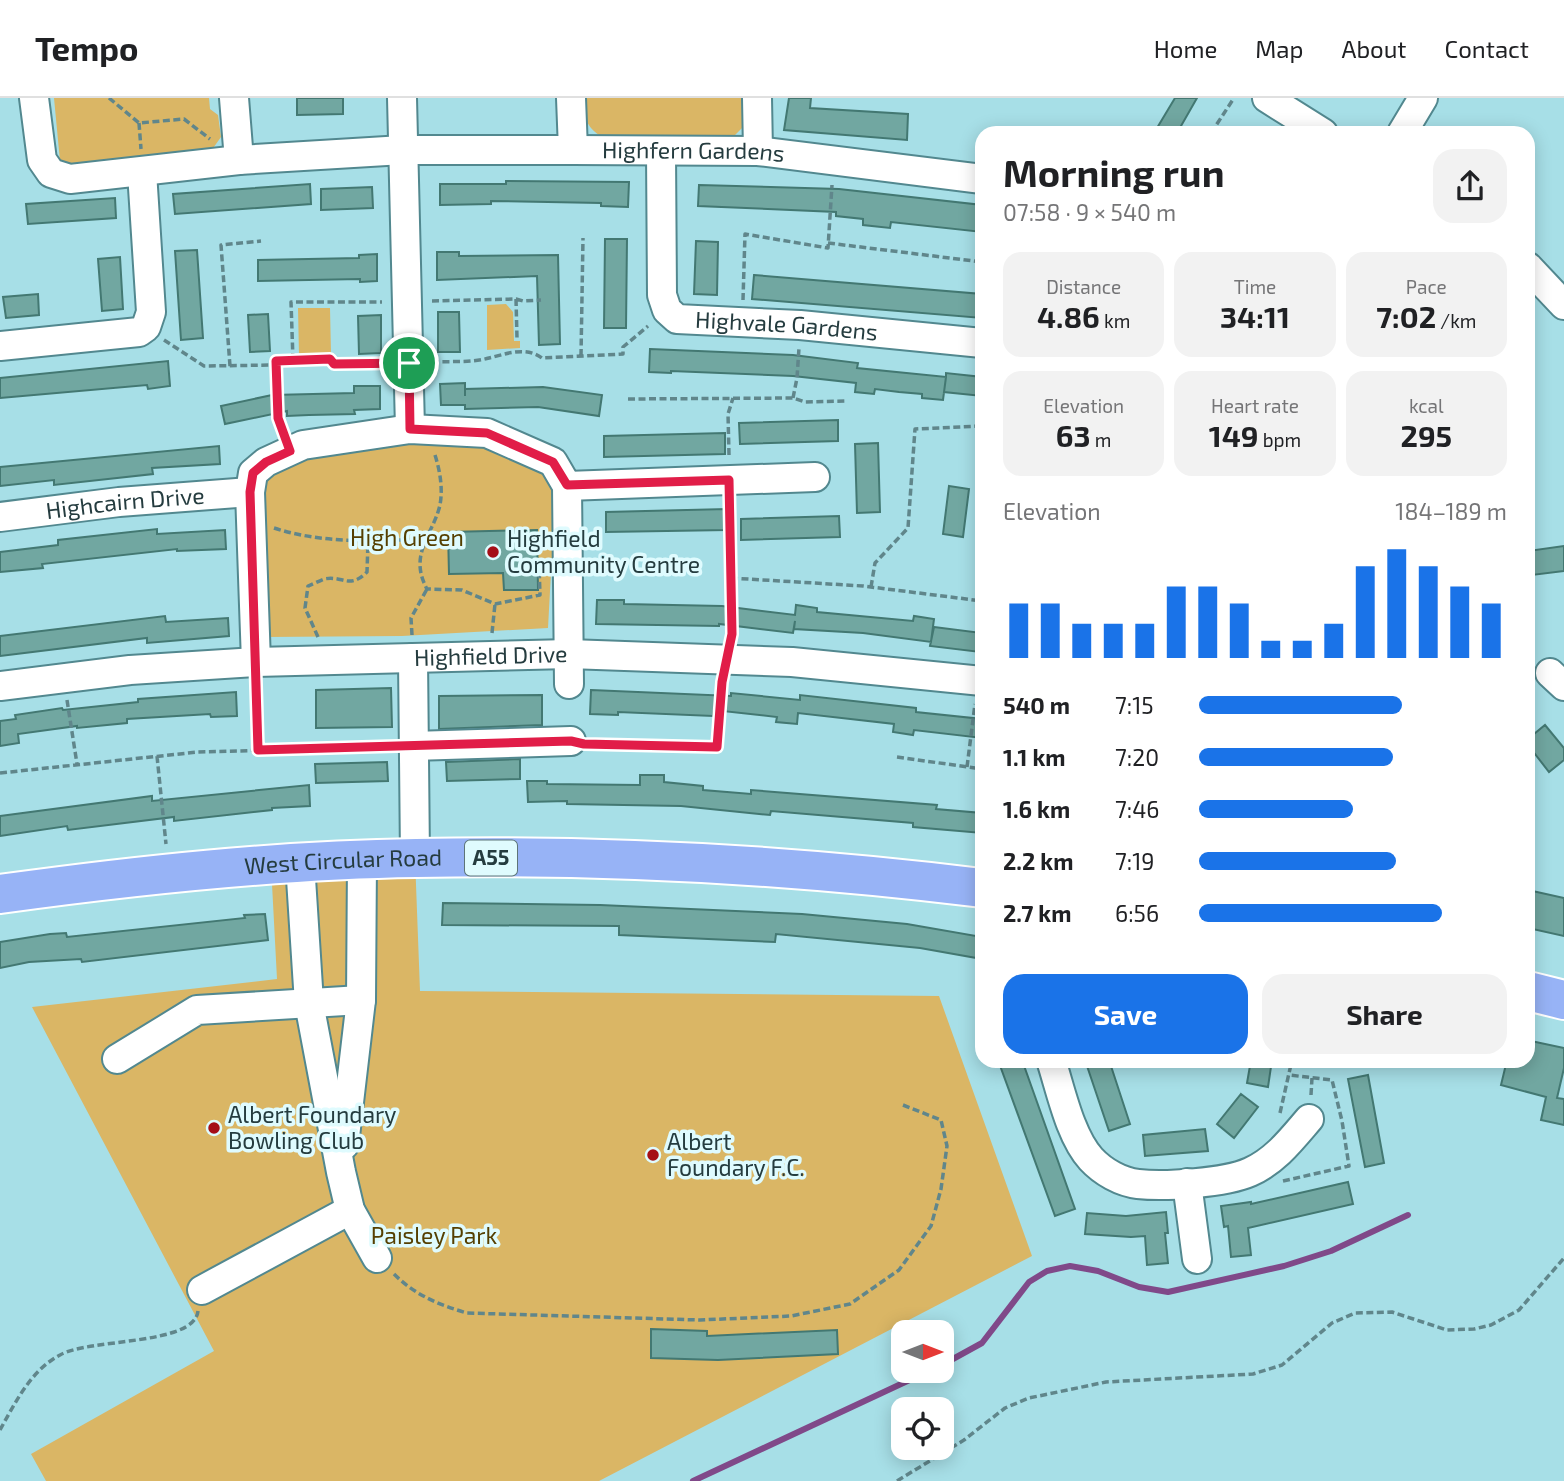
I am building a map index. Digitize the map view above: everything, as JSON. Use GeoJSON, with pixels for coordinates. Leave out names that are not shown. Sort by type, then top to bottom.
{"type":"FeatureCollection","features":[{"type":"Feature","properties":{"kind":"highway","name":"West Circular Road"},"geometry":{"type":"LineString","coordinates":[[0,894],[169,873],[415,858],[607,859],[768,867],[894,877],[975,887]]}},
{"type":"Feature","properties":{"kind":"highway"},"geometry":{"type":"LineString","coordinates":[[1535,993],[1564,1000]]}},
{"type":"Feature","properties":{"kind":"street","name":"Highfern Gardens"},"geometry":{"type":"LineString","coordinates":[[34,98],[42,160],[51,173],[70,179],[239,160],[403,150],[758,151],[975,178]]}},
{"type":"Feature","properties":{"kind":"street"},"geometry":{"type":"LineString","coordinates":[[234,98],[239,160]]}},
{"type":"Feature","properties":{"kind":"street"},"geometry":{"type":"LineString","coordinates":[[402,98],[409,363],[420,429]]}},
{"type":"Feature","properties":{"kind":"street"},"geometry":{"type":"LineString","coordinates":[[571,98],[573,150]]}},
{"type":"Feature","properties":{"kind":"street"},"geometry":{"type":"LineString","coordinates":[[757,98],[758,151]]}},
{"type":"Feature","properties":{"kind":"street"},"geometry":{"type":"LineString","coordinates":[[1267,98],[1312,126]]}},
{"type":"Feature","properties":{"kind":"street"},"geometry":{"type":"LineString","coordinates":[[1406,126],[1423,98]]}},
{"type":"Feature","properties":{"kind":"street","name":"Highvale Gardens"},"geometry":{"type":"LineString","coordinates":[[661,152],[662,295],[667,310],[677,319],[800,325],[975,342]]}},
{"type":"Feature","properties":{"kind":"street"},"geometry":{"type":"LineString","coordinates":[[0,346],[139,332],[146,327],[151,312],[142,172]]}},
{"type":"Feature","properties":{"kind":"street"},"geometry":{"type":"LineString","coordinates":[[1535,274],[1564,305]]}},
{"type":"Feature","properties":{"kind":"street"},"geometry":{"type":"LineString","coordinates":[[256,662],[250,492],[253,473],[266,462],[303,445],[420,429],[487,433],[553,462],[567,485],[569,684]]}},
{"type":"Feature","properties":{"kind":"street"},"geometry":{"type":"LineString","coordinates":[[567,485],[815,477]]}},
{"type":"Feature","properties":{"kind":"street","name":"Highcairn Drive"},"geometry":{"type":"LineString","coordinates":[[0,517],[118,502],[250,492]]}},
{"type":"Feature","properties":{"kind":"street","name":"Highfield Drive"},"geometry":{"type":"LineString","coordinates":[[0,686],[130,670],[256,662],[569,654],[792,662],[975,680]]}},
{"type":"Feature","properties":{"kind":"street"},"geometry":{"type":"LineString","coordinates":[[413,658],[415,858]]}},
{"type":"Feature","properties":{"kind":"street"},"geometry":{"type":"LineString","coordinates":[[413,746],[571,741]]}},
{"type":"Feature","properties":{"kind":"street"},"geometry":{"type":"LineString","coordinates":[[341,1172],[360,1000],[362,860]]}},
{"type":"Feature","properties":{"kind":"street"},"geometry":{"type":"LineString","coordinates":[[299,863],[309,1003],[341,1172],[350,1210],[377,1258]]}},
{"type":"Feature","properties":{"kind":"street"},"geometry":{"type":"LineString","coordinates":[[117,1059],[197,1010],[360,1000]]}},
{"type":"Feature","properties":{"kind":"street"},"geometry":{"type":"LineString","coordinates":[[1054,1068],[1076,1136],[1091,1159],[1111,1175],[1136,1184],[1213,1181],[1249,1173],[1278,1155],[1321,1121]]}},
{"type":"Feature","properties":{"kind":"street"},"geometry":{"type":"LineString","coordinates":[[1187,1183],[1197,1259]]}},
{"type":"Feature","properties":{"kind":"street"},"geometry":{"type":"LineString","coordinates":[[202,1290],[350,1210]]}},
{"type":"Feature","properties":{"kind":"path"},"geometry":{"type":"LineString","coordinates":[[109,98],[139,123],[184,119],[239,160]]}},
{"type":"Feature","properties":{"kind":"path"},"geometry":{"type":"LineString","coordinates":[[1216,126],[1234,98]]}},
{"type":"Feature","properties":{"kind":"path"},"geometry":{"type":"LineString","coordinates":[[742,323],[745,234],[828,248],[833,161]]}},
{"type":"Feature","properties":{"kind":"path"},"geometry":{"type":"LineString","coordinates":[[581,356],[583,237]]}},
{"type":"Feature","properties":{"kind":"path"},"geometry":{"type":"LineString","coordinates":[[230,366],[221,245],[261,241]]}},
{"type":"Feature","properties":{"kind":"path"},"geometry":{"type":"LineString","coordinates":[[828,243],[975,261]]}},
{"type":"Feature","properties":{"kind":"path"},"geometry":{"type":"LineString","coordinates":[[516,299],[517,338]]}},
{"type":"Feature","properties":{"kind":"path"},"geometry":{"type":"LineString","coordinates":[[293,360],[292,302],[541,300]]}},
{"type":"Feature","properties":{"kind":"path"},"geometry":{"type":"LineString","coordinates":[[290,451],[278,418],[276,361],[330,359],[334,364],[409,363],[488,358],[500,353],[523,352],[534,352],[542,358],[624,354],[624,347],[667,310]]}},
{"type":"Feature","properties":{"kind":"path"},"geometry":{"type":"LineString","coordinates":[[146,327],[204,366],[276,365]]}},
{"type":"Feature","properties":{"kind":"path"},"geometry":{"type":"LineString","coordinates":[[793,398],[798,364]]}},
{"type":"Feature","properties":{"kind":"path"},"geometry":{"type":"LineString","coordinates":[[728,451],[728,414],[733,398]]}},
{"type":"Feature","properties":{"kind":"path"},"geometry":{"type":"LineString","coordinates":[[628,400],[793,398],[805,402],[845,401]]}},
{"type":"Feature","properties":{"kind":"path"},"geometry":{"type":"LineString","coordinates":[[871,587],[875,563],[908,528],[915,429],[975,426]]}},
{"type":"Feature","properties":{"kind":"path"},"geometry":{"type":"LineString","coordinates":[[420,429],[441,490],[439,507],[422,545],[422,578],[428,589]]}},
{"type":"Feature","properties":{"kind":"path"},"geometry":{"type":"LineString","coordinates":[[571,741],[584,744],[717,747],[722,682],[732,634],[729,480]]}},
{"type":"Feature","properties":{"kind":"path"},"geometry":{"type":"LineString","coordinates":[[251,520],[291,534],[354,542],[424,539]]}},
{"type":"Feature","properties":{"kind":"path"},"geometry":{"type":"LineString","coordinates":[[318,633],[305,608],[308,586],[326,578],[349,582],[359,579],[367,572],[368,542]]}},
{"type":"Feature","properties":{"kind":"path"},"geometry":{"type":"LineString","coordinates":[[428,589],[462,590],[495,604],[540,595],[539,565],[568,563]]}},
{"type":"Feature","properties":{"kind":"path"},"geometry":{"type":"LineString","coordinates":[[731,578],[871,587],[975,599]]}},
{"type":"Feature","properties":{"kind":"path"},"geometry":{"type":"LineString","coordinates":[[411,618],[428,589]]}},
{"type":"Feature","properties":{"kind":"path"},"geometry":{"type":"LineString","coordinates":[[492,627],[495,604]]}},
{"type":"Feature","properties":{"kind":"path"},"geometry":{"type":"LineString","coordinates":[[256,662],[258,750]]}},
{"type":"Feature","properties":{"kind":"path"},"geometry":{"type":"LineString","coordinates":[[63,678],[77,764]]}},
{"type":"Feature","properties":{"kind":"path"},"geometry":{"type":"LineString","coordinates":[[967,767],[972,724]]}},
{"type":"Feature","properties":{"kind":"path"},"geometry":{"type":"LineString","coordinates":[[0,773],[198,751],[413,746]]}},
{"type":"Feature","properties":{"kind":"path"},"geometry":{"type":"LineString","coordinates":[[157,756],[169,873]]}},
{"type":"Feature","properties":{"kind":"path"},"geometry":{"type":"LineString","coordinates":[[897,757],[975,768]]}},
{"type":"Feature","properties":{"kind":"path"},"geometry":{"type":"LineString","coordinates":[[1279,1121],[1290,1068]]}},
{"type":"Feature","properties":{"kind":"path"},"geometry":{"type":"LineString","coordinates":[[377,1258],[419,1296],[446,1308],[467,1313],[700,1320],[791,1316],[850,1304],[899,1270],[931,1226],[942,1189],[947,1146],[942,1120],[903,1105]]}},
{"type":"Feature","properties":{"kind":"path"},"geometry":{"type":"LineString","coordinates":[[1321,1121],[1342,1121]]}},
{"type":"Feature","properties":{"kind":"path"},"geometry":{"type":"LineString","coordinates":[[897,1481],[964,1440],[1005,1408],[1029,1398],[1106,1382],[1253,1374],[1282,1365],[1332,1323],[1355,1313],[1392,1312],[1447,1330],[1491,1325],[1519,1310],[1564,1258]]}},
{"type":"Feature","properties":{"kind":"path"},"geometry":{"type":"LineString","coordinates":[[0,1430],[34,1375],[50,1361],[69,1350],[88,1345],[162,1336],[185,1329],[192,1325],[197,1316],[197,1300],[202,1290]]}},
{"type":"Feature","properties":{"kind":"green space"},"geometry":{"type":"Polygon","coordinates":[[[54,98],[209,98],[210,109],[218,115],[221,137],[211,151],[77,167],[60,161],[54,98]]]}},
{"type":"Feature","properties":{"kind":"green space"},"geometry":{"type":"Polygon","coordinates":[[[583,98],[742,98],[743,127],[734,136],[602,137],[586,120],[583,98]]]}},
{"type":"Feature","properties":{"kind":"green space"},"geometry":{"type":"Polygon","coordinates":[[[506,304],[513,312],[514,341],[520,341],[520,348],[487,350],[487,305],[506,304]]]}},
{"type":"Feature","properties":{"kind":"green space"},"geometry":{"type":"Polygon","coordinates":[[[298,308],[330,308],[331,354],[299,355],[298,308]]]}},
{"type":"Feature","properties":{"kind":"green space","name":"High Green"},"geometry":{"type":"Polygon","coordinates":[[[401,439],[480,444],[546,473],[555,498],[548,628],[402,636],[265,637],[258,479],[297,456],[401,439]]]}},
{"type":"Feature","properties":{"kind":"green space","name":"Paisley Park"},"geometry":{"type":"Polygon","coordinates":[[[415,858],[420,991],[939,996],[1032,1256],[909,1320],[891,1320],[891,1329],[599,1481],[46,1481],[31,1454],[214,1351],[32,1007],[277,979],[271,865],[415,858]]]}},
{"type":"Feature","properties":{"kind":"building"},"geometry":{"type":"Polygon","coordinates":[[[297,98],[343,98],[343,114],[297,115],[297,98]]]}},
{"type":"Feature","properties":{"kind":"building"},"geometry":{"type":"Polygon","coordinates":[[[789,98],[811,98],[810,108],[908,114],[907,140],[784,130],[789,98]]]}},
{"type":"Feature","properties":{"kind":"building"},"geometry":{"type":"Polygon","coordinates":[[[1175,98],[1197,98],[1181,126],[1158,126],[1175,98]]]}},
{"type":"Feature","properties":{"kind":"building"},"geometry":{"type":"Polygon","coordinates":[[[506,181],[629,182],[628,207],[601,206],[601,203],[491,201],[491,204],[440,205],[440,184],[506,184],[506,181]]]}},
{"type":"Feature","properties":{"kind":"building"},"geometry":{"type":"Polygon","coordinates":[[[310,184],[311,204],[175,214],[173,194],[310,184]]]}},
{"type":"Feature","properties":{"kind":"building"},"geometry":{"type":"Polygon","coordinates":[[[699,185],[839,189],[975,204],[975,231],[891,222],[890,228],[863,225],[863,219],[836,216],[836,212],[698,206],[699,185]]]}},
{"type":"Feature","properties":{"kind":"building"},"geometry":{"type":"Polygon","coordinates":[[[372,187],[373,208],[321,210],[321,189],[372,187]]]}},
{"type":"Feature","properties":{"kind":"building"},"geometry":{"type":"Polygon","coordinates":[[[115,198],[116,218],[28,224],[26,204],[115,198]]]}},
{"type":"Feature","properties":{"kind":"building"},"geometry":{"type":"Polygon","coordinates":[[[605,239],[627,239],[626,328],[604,328],[605,239]]]}},
{"type":"Feature","properties":{"kind":"building"},"geometry":{"type":"Polygon","coordinates":[[[696,241],[718,242],[717,295],[694,294],[696,241]]]}},
{"type":"Feature","properties":{"kind":"building"},"geometry":{"type":"Polygon","coordinates":[[[197,250],[203,338],[181,340],[175,251],[197,250]]]}},
{"type":"Feature","properties":{"kind":"building"},"geometry":{"type":"Polygon","coordinates":[[[437,252],[459,252],[459,256],[558,255],[560,344],[539,345],[537,276],[437,280],[437,252]]]}},
{"type":"Feature","properties":{"kind":"building"},"geometry":{"type":"Polygon","coordinates":[[[377,254],[377,281],[258,281],[258,260],[359,258],[359,255],[377,254]]]}},
{"type":"Feature","properties":{"kind":"building"},"geometry":{"type":"Polygon","coordinates":[[[120,257],[123,309],[102,311],[98,259],[120,257]]]}},
{"type":"Feature","properties":{"kind":"building"},"geometry":{"type":"Polygon","coordinates":[[[754,275],[975,293],[975,317],[752,299],[754,275]]]}},
{"type":"Feature","properties":{"kind":"building"},"geometry":{"type":"Polygon","coordinates":[[[38,294],[39,315],[6,318],[3,297],[38,294]]]}},
{"type":"Feature","properties":{"kind":"building"},"geometry":{"type":"Polygon","coordinates":[[[438,312],[459,312],[460,352],[438,352],[438,312]]]}},
{"type":"Feature","properties":{"kind":"building"},"geometry":{"type":"Polygon","coordinates":[[[268,314],[270,351],[250,352],[248,315],[268,314]]]}},
{"type":"Feature","properties":{"kind":"building"},"geometry":{"type":"Polygon","coordinates":[[[381,315],[381,353],[359,354],[358,316],[381,315]]]}},
{"type":"Feature","properties":{"kind":"building"},"geometry":{"type":"Polygon","coordinates":[[[650,349],[793,355],[858,363],[857,368],[946,377],[946,373],[975,376],[975,395],[944,392],[943,400],[922,398],[922,394],[875,389],[874,394],[855,392],[856,383],[793,376],[649,372],[650,349]]]}},
{"type":"Feature","properties":{"kind":"building"},"geometry":{"type":"Polygon","coordinates":[[[168,361],[170,386],[148,389],[147,385],[0,398],[0,378],[168,361]]]}},
{"type":"Feature","properties":{"kind":"building"},"geometry":{"type":"Polygon","coordinates":[[[465,383],[465,389],[543,387],[602,395],[599,416],[538,407],[465,409],[465,405],[441,405],[440,384],[465,383]]]}},
{"type":"Feature","properties":{"kind":"building"},"geometry":{"type":"Polygon","coordinates":[[[354,386],[380,386],[380,409],[354,410],[355,414],[287,416],[287,411],[225,424],[221,406],[272,395],[354,393],[354,386]]]}},
{"type":"Feature","properties":{"kind":"building"},"geometry":{"type":"Polygon","coordinates":[[[838,420],[838,441],[740,444],[739,423],[838,420]]]}},
{"type":"Feature","properties":{"kind":"building"},"geometry":{"type":"Polygon","coordinates":[[[725,433],[725,454],[604,457],[604,436],[725,433]]]}},
{"type":"Feature","properties":{"kind":"building"},"geometry":{"type":"Polygon","coordinates":[[[878,443],[880,512],[857,513],[855,444],[878,443]]]}},
{"type":"Feature","properties":{"kind":"building"},"geometry":{"type":"Polygon","coordinates":[[[219,446],[220,464],[152,468],[153,474],[54,485],[54,480],[0,486],[0,467],[219,446]]]}},
{"type":"Feature","properties":{"kind":"building"},"geometry":{"type":"Polygon","coordinates":[[[949,486],[969,489],[963,537],[943,534],[949,486]]]}},
{"type":"Feature","properties":{"kind":"building"},"geometry":{"type":"Polygon","coordinates":[[[727,509],[727,530],[606,532],[606,512],[727,509]]]}},
{"type":"Feature","properties":{"kind":"building"},"geometry":{"type":"Polygon","coordinates":[[[839,516],[840,537],[741,540],[741,519],[839,516]]]}},
{"type":"Feature","properties":{"kind":"building"},"geometry":{"type":"Polygon","coordinates":[[[157,529],[157,534],[225,530],[226,549],[177,549],[42,564],[43,568],[0,572],[0,552],[58,545],[58,540],[157,529]]]}},
{"type":"Feature","properties":{"kind":"building","name":"Highfield Community Centre"},"geometry":{"type":"Polygon","coordinates":[[[537,530],[538,590],[504,590],[503,573],[449,574],[448,532],[537,530]]]}},
{"type":"Feature","properties":{"kind":"building"},"geometry":{"type":"Polygon","coordinates":[[[1564,546],[1564,571],[1535,575],[1535,550],[1564,546]]]}},
{"type":"Feature","properties":{"kind":"building"},"geometry":{"type":"Polygon","coordinates":[[[597,600],[624,600],[624,604],[722,606],[795,615],[796,605],[817,608],[817,612],[913,621],[914,616],[934,619],[931,642],[863,633],[794,629],[795,621],[793,633],[719,624],[596,624],[597,600]]]}},
{"type":"Feature","properties":{"kind":"building"},"geometry":{"type":"Polygon","coordinates":[[[165,616],[166,622],[228,618],[229,636],[147,643],[147,638],[0,656],[0,636],[165,616]]]}},
{"type":"Feature","properties":{"kind":"building"},"geometry":{"type":"Polygon","coordinates":[[[934,627],[975,632],[975,651],[930,646],[934,627]]]}},
{"type":"Feature","properties":{"kind":"building"},"geometry":{"type":"Polygon","coordinates":[[[391,688],[392,727],[316,728],[316,690],[391,688]]]}},
{"type":"Feature","properties":{"kind":"building"},"geometry":{"type":"Polygon","coordinates":[[[591,690],[731,696],[731,693],[800,700],[800,695],[916,708],[916,712],[975,718],[975,737],[914,730],[913,735],[893,732],[894,724],[798,713],[797,724],[776,722],[777,717],[714,710],[713,716],[618,712],[618,715],[590,714],[591,690]]]}},
{"type":"Feature","properties":{"kind":"building"},"geometry":{"type":"Polygon","coordinates":[[[236,692],[237,716],[211,717],[210,714],[127,719],[127,723],[18,734],[19,743],[0,746],[0,721],[16,719],[15,715],[138,702],[138,699],[236,692]]]}},
{"type":"Feature","properties":{"kind":"building"},"geometry":{"type":"Polygon","coordinates":[[[542,695],[542,725],[439,729],[439,696],[542,695]]]}},
{"type":"Feature","properties":{"kind":"building"},"geometry":{"type":"Polygon","coordinates":[[[1545,725],[1564,748],[1564,760],[1549,772],[1535,754],[1535,733],[1545,725]]]}},
{"type":"Feature","properties":{"kind":"building"},"geometry":{"type":"Polygon","coordinates":[[[520,759],[520,779],[447,781],[446,762],[520,759]]]}},
{"type":"Feature","properties":{"kind":"building"},"geometry":{"type":"Polygon","coordinates":[[[387,762],[388,781],[316,783],[315,764],[387,762]]]}},
{"type":"Feature","properties":{"kind":"building"},"geometry":{"type":"Polygon","coordinates":[[[640,775],[664,775],[664,782],[703,786],[703,790],[751,794],[751,790],[937,805],[936,809],[975,812],[975,832],[913,827],[913,823],[771,811],[770,815],[681,806],[528,802],[527,781],[547,781],[547,784],[640,785],[640,775]]]}},
{"type":"Feature","properties":{"kind":"building"},"geometry":{"type":"Polygon","coordinates":[[[309,785],[310,806],[272,808],[174,821],[174,817],[68,830],[67,826],[0,836],[0,816],[152,796],[152,801],[309,785]]]}},
{"type":"Feature","properties":{"kind":"building"},"geometry":{"type":"Polygon","coordinates":[[[1535,892],[1564,898],[1564,936],[1535,930],[1535,892]]]}},
{"type":"Feature","properties":{"kind":"building"},"geometry":{"type":"Polygon","coordinates":[[[443,903],[600,905],[802,914],[907,924],[975,936],[975,958],[920,948],[776,934],[775,942],[619,935],[619,926],[442,925],[443,903]]]}},
{"type":"Feature","properties":{"kind":"building"},"geometry":{"type":"Polygon","coordinates":[[[265,914],[268,940],[82,962],[81,959],[29,962],[0,968],[0,942],[50,934],[66,933],[67,937],[265,914]]]}},
{"type":"Feature","properties":{"kind":"building"},"geometry":{"type":"Polygon","coordinates":[[[1535,1042],[1564,1048],[1564,1068],[1557,1098],[1564,1099],[1564,1125],[1541,1120],[1546,1097],[1501,1085],[1505,1068],[1535,1068],[1535,1042]]]}},
{"type":"Feature","properties":{"kind":"building"},"geometry":{"type":"Polygon","coordinates":[[[1001,1068],[1025,1068],[1075,1209],[1055,1216],[1001,1068]]]}},
{"type":"Feature","properties":{"kind":"building"},"geometry":{"type":"Polygon","coordinates":[[[1088,1068],[1112,1068],[1130,1124],[1109,1131],[1088,1068]]]}},
{"type":"Feature","properties":{"kind":"building"},"geometry":{"type":"Polygon","coordinates":[[[1250,1068],[1271,1068],[1268,1087],[1247,1083],[1250,1068]]]}},
{"type":"Feature","properties":{"kind":"building"},"geometry":{"type":"Polygon","coordinates":[[[1368,1075],[1384,1163],[1365,1167],[1348,1079],[1368,1075]]]}},
{"type":"Feature","properties":{"kind":"building"},"geometry":{"type":"Polygon","coordinates":[[[1241,1094],[1258,1107],[1234,1138],[1217,1124],[1241,1094]]]}},
{"type":"Feature","properties":{"kind":"building"},"geometry":{"type":"Polygon","coordinates":[[[1205,1129],[1208,1151],[1145,1156],[1143,1135],[1205,1129]]]}},
{"type":"Feature","properties":{"kind":"building"},"geometry":{"type":"Polygon","coordinates":[[[1348,1182],[1353,1204],[1248,1228],[1251,1255],[1231,1257],[1228,1226],[1224,1227],[1221,1206],[1251,1204],[1348,1182]]]}},
{"type":"Feature","properties":{"kind":"building"},"geometry":{"type":"Polygon","coordinates":[[[1166,1212],[1168,1263],[1147,1265],[1145,1236],[1085,1234],[1087,1213],[1126,1216],[1166,1212]]]}},
{"type":"Feature","properties":{"kind":"building"},"geometry":{"type":"Polygon","coordinates":[[[651,1329],[707,1331],[707,1336],[837,1330],[838,1354],[718,1360],[651,1358],[651,1329]]]}},
{"type":"Feature","properties":{"kind":"waterway"},"geometry":{"type":"LineString","coordinates":[[954,1358],[982,1343],[1029,1282],[1047,1271],[1070,1266],[1098,1271],[1139,1287],[1168,1292],[1284,1266],[1331,1251],[1408,1215]]}},
{"type":"Feature","properties":{"kind":"waterway"},"geometry":{"type":"LineString","coordinates":[[693,1481],[903,1383]]}},
{"type":"Feature","properties":{"kind":"place","name":"Highfield Community Centre"},"geometry":{"type":"Point","coordinates":[493,552]}},
{"type":"Feature","properties":{"kind":"place","name":"Albert Foundary Bowling Club"},"geometry":{"type":"Point","coordinates":[214,1128]}},
{"type":"Feature","properties":{"kind":"place","name":"Albert Foundary F.C."},"geometry":{"type":"Point","coordinates":[653,1155]}},
{"type":"Feature","properties":{"kind":"route"},"geometry":{"type":"LineString","coordinates":[[330,359],[334,364],[409,363],[410,429],[487,433],[553,462],[567,485],[729,480],[732,634],[722,682],[717,747],[584,744],[571,741],[258,750],[250,492],[253,473],[266,462],[290,451],[278,418],[276,361],[330,359]]}}]}
